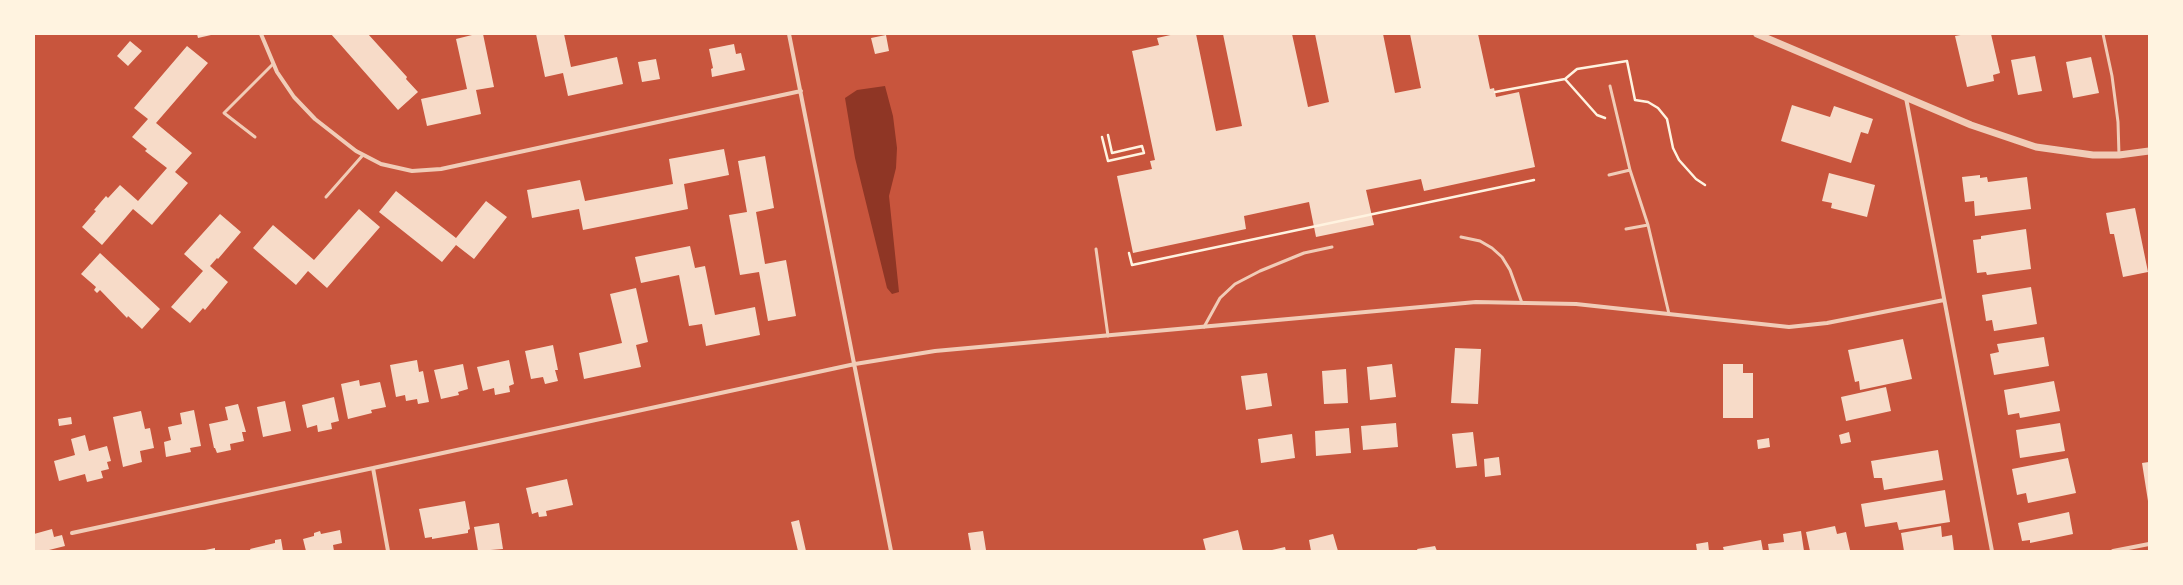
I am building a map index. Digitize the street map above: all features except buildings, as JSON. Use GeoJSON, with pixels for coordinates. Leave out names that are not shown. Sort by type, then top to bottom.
{"type":"FeatureCollection","features":[{"type":"Feature","properties":{"kind":"street"},"geometry":{"type":"LineString","coordinates":[[261,34],[277,72],[294,97],[315,119],[363,155],[381,164],[412,171],[441,169],[801,91]]}},
{"type":"Feature","properties":{"kind":"street"},"geometry":{"type":"LineString","coordinates":[[789,34],[891,551]]}},
{"type":"Feature","properties":{"kind":"street"},"geometry":{"type":"LineString","coordinates":[[1757,34],[1971,125],[2036,147],[2093,156],[2119,155],[2149,151]]}},
{"type":"Feature","properties":{"kind":"street"},"geometry":{"type":"LineString","coordinates":[[1906,97],[1992,551]]}},
{"type":"Feature","properties":{"kind":"street"},"geometry":{"type":"LineString","coordinates":[[72,533],[855,364],[935,351],[1476,302],[1576,304],[1789,327],[1827,323],[1944,300]]}},
{"type":"Feature","properties":{"kind":"street"},"geometry":{"type":"LineString","coordinates":[[373,468],[388,551]]}},
{"type":"Feature","properties":{"kind":"street"},"geometry":{"type":"LineString","coordinates":[[2114,551],[2149,544]]}},
{"type":"Feature","properties":{"kind":"lane"},"geometry":{"type":"LineString","coordinates":[[2103,34],[2112,76],[2118,122],[2119,155]]}},
{"type":"Feature","properties":{"kind":"lane"},"geometry":{"type":"LineString","coordinates":[[255,137],[224,113],[273,64]]}},
{"type":"Feature","properties":{"kind":"lane"},"geometry":{"type":"LineString","coordinates":[[1610,86],[1630,170],[1648,225],[1669,314]]}},
{"type":"Feature","properties":{"kind":"lane"},"geometry":{"type":"LineString","coordinates":[[326,197],[363,155]]}},
{"type":"Feature","properties":{"kind":"lane"},"geometry":{"type":"LineString","coordinates":[[1609,175],[1630,170]]}},
{"type":"Feature","properties":{"kind":"lane"},"geometry":{"type":"LineString","coordinates":[[1626,229],[1648,225]]}},
{"type":"Feature","properties":{"kind":"lane"},"geometry":{"type":"LineString","coordinates":[[1461,237],[1480,241],[1492,248],[1502,257],[1510,270],[1522,303]]}},
{"type":"Feature","properties":{"kind":"lane"},"geometry":{"type":"LineString","coordinates":[[1204,327],[1220,298],[1235,284],[1260,271],[1304,253],[1332,247]]}},
{"type":"Feature","properties":{"kind":"lane"},"geometry":{"type":"LineString","coordinates":[[1096,249],[1108,336]]}},
{"type":"Feature","properties":{"kind":"path"},"geometry":{"type":"LineString","coordinates":[[1495,92],[1565,79],[1576,69],[1627,61],[1635,100],[1648,102],[1658,108],[1667,119],[1673,148],[1679,160],[1696,179],[1705,185]]}},
{"type":"Feature","properties":{"kind":"path"},"geometry":{"type":"LineString","coordinates":[[1565,79],[1597,115],[1619,123]]}},
{"type":"Feature","properties":{"kind":"path"},"geometry":{"type":"LineString","coordinates":[[1102,137],[1108,161],[1144,153],[1142,146],[1112,153],[1108,135]]}},
{"type":"Feature","properties":{"kind":"path"},"geometry":{"type":"LineString","coordinates":[[1129,253],[1132,265],[1534,180]]}},
{"type":"Feature","properties":{"kind":"shaded area"},"geometry":{"type":"Polygon","coordinates":[[[885,86],[893,116],[897,148],[896,168],[889,196],[899,292],[892,294],[887,288],[855,158],[845,98],[857,90],[885,86]]]}}]}
